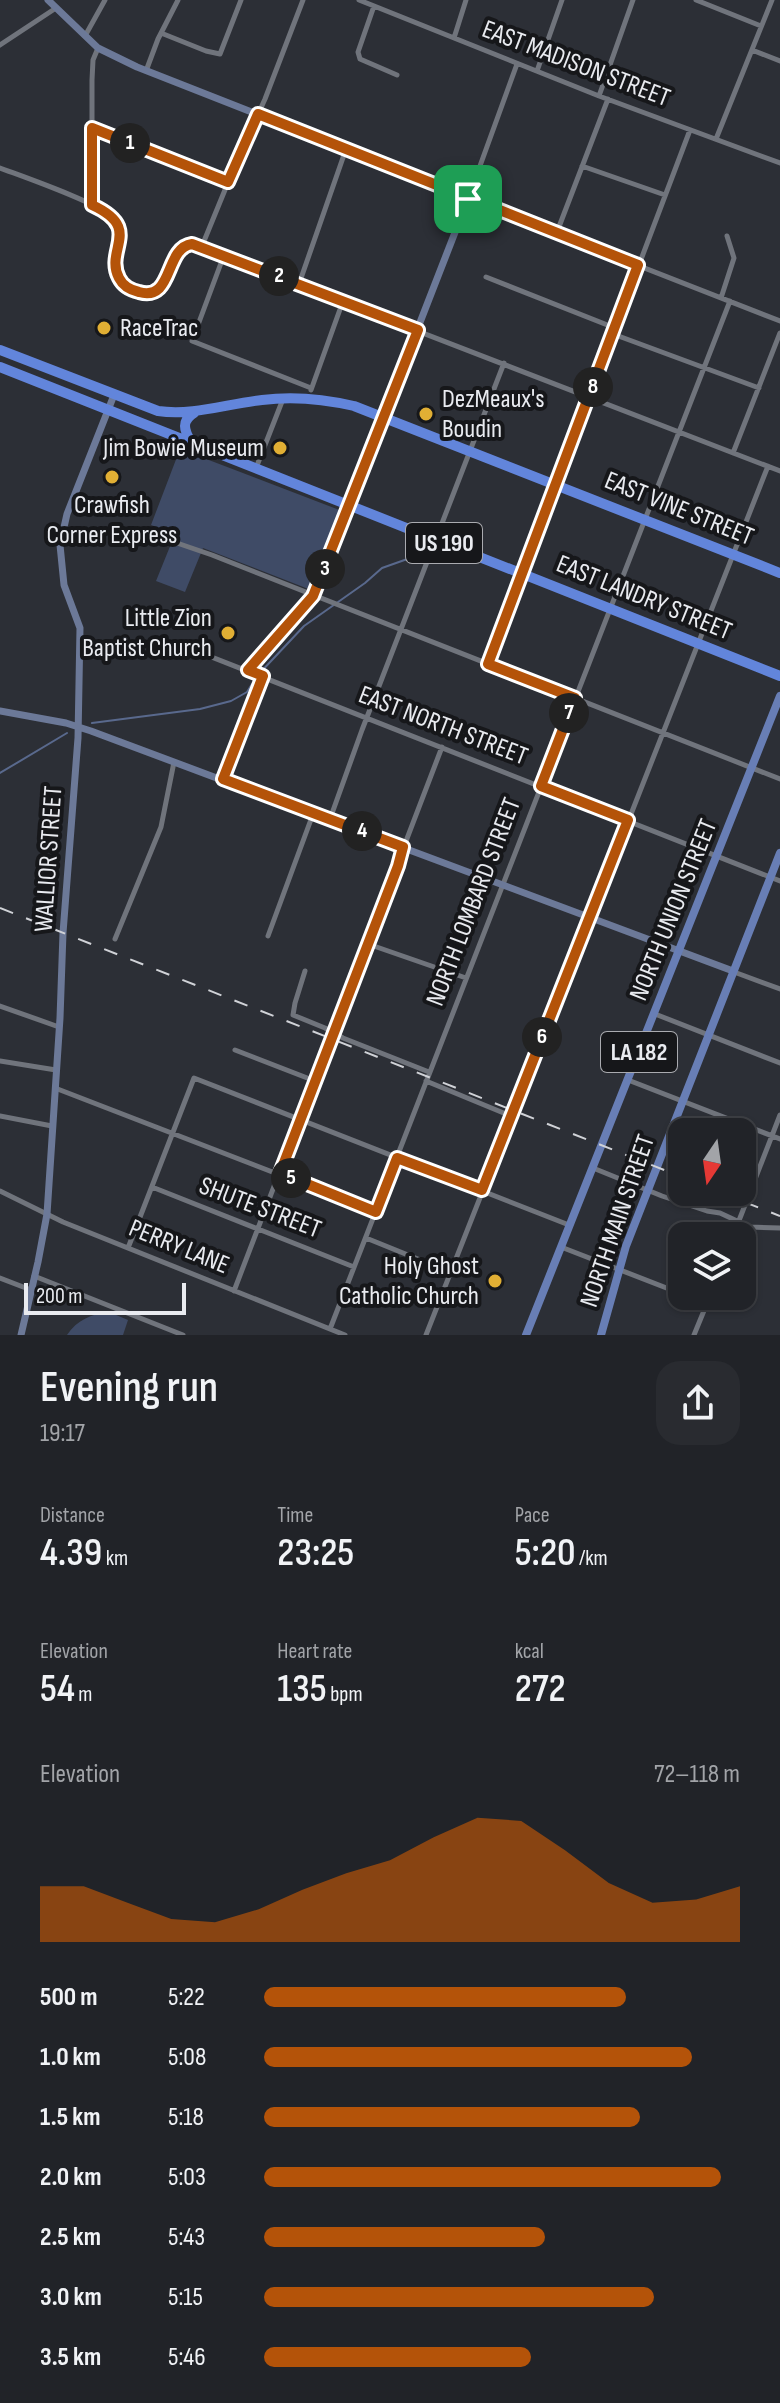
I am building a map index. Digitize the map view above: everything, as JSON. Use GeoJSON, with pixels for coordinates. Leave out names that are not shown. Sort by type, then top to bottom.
{"type":"FeatureCollection","features":[{"type":"Feature","properties":{"kind":"highway","name":"EAST VINE STREET"},"geometry":{"type":"LineString","coordinates":[[0,350],[102,391],[158,411],[179,414],[310,393],[384,417],[780,573]]}},
{"type":"Feature","properties":{"kind":"highway","name":"EAST LANDRY STREET"},"geometry":{"type":"LineString","coordinates":[[0,367],[780,676]]}},
{"type":"Feature","properties":{"kind":"highway"},"geometry":{"type":"LineString","coordinates":[[191,442],[184,423],[195,412]]}},
{"type":"Feature","properties":{"kind":"main road","name":"LA 182"},"geometry":{"type":"LineString","coordinates":[[752,768],[780,696]]}},
{"type":"Feature","properties":{"kind":"main road","name":"NORTH UNION STREET"},"geometry":{"type":"LineString","coordinates":[[526,1335],[752,768]]}},
{"type":"Feature","properties":{"kind":"main road","name":"NORTH MAIN STREET"},"geometry":{"type":"LineString","coordinates":[[601,1335],[618,1269],[780,853]]}},
{"type":"Feature","properties":{"kind":"street"},"geometry":{"type":"LineString","coordinates":[[48,0],[98,48],[146,71],[780,321]]}},
{"type":"Feature","properties":{"kind":"street"},"geometry":{"type":"LineString","coordinates":[[85,36],[105,0]]}},
{"type":"Feature","properties":{"kind":"street"},"geometry":{"type":"LineString","coordinates":[[146,71],[178,0]]}},
{"type":"Feature","properties":{"kind":"street"},"geometry":{"type":"LineString","coordinates":[[161,33],[220,54],[241,0]]}},
{"type":"Feature","properties":{"kind":"street"},"geometry":{"type":"LineString","coordinates":[[202,246],[303,0]]}},
{"type":"Feature","properties":{"kind":"street","name":"EAST MADISON STREET"},"geometry":{"type":"LineString","coordinates":[[359,0],[599,96],[780,163]]}},
{"type":"Feature","properties":{"kind":"street"},"geometry":{"type":"LineString","coordinates":[[454,38],[466,0]]}},
{"type":"Feature","properties":{"kind":"street"},"geometry":{"type":"LineString","coordinates":[[537,71],[562,0]]}},
{"type":"Feature","properties":{"kind":"street"},"geometry":{"type":"LineString","coordinates":[[599,96],[633,0]]}},
{"type":"Feature","properties":{"kind":"street"},"geometry":{"type":"LineString","coordinates":[[696,0],[761,26]]}},
{"type":"Feature","properties":{"kind":"street"},"geometry":{"type":"LineString","coordinates":[[716,139],[772,0]]}},
{"type":"Feature","properties":{"kind":"street"},"geometry":{"type":"LineString","coordinates":[[374,6],[358,52],[360,59],[397,75]]}},
{"type":"Feature","properties":{"kind":"street"},"geometry":{"type":"LineString","coordinates":[[0,45],[56,7]]}},
{"type":"Feature","properties":{"kind":"street"},"geometry":{"type":"LineString","coordinates":[[92,205],[93,60],[98,48]]}},
{"type":"Feature","properties":{"kind":"street"},"geometry":{"type":"LineString","coordinates":[[752,50],[780,61]]}},
{"type":"Feature","properties":{"kind":"street"},"geometry":{"type":"LineString","coordinates":[[248,670],[313,596],[418,330],[517,64]]}},
{"type":"Feature","properties":{"kind":"street"},"geometry":{"type":"LineString","coordinates":[[557,233],[608,99]]}},
{"type":"Feature","properties":{"kind":"street"},"geometry":{"type":"LineString","coordinates":[[92,128],[228,182]]}},
{"type":"Feature","properties":{"kind":"street"},"geometry":{"type":"LineString","coordinates":[[488,664],[690,130]]}},
{"type":"Feature","properties":{"kind":"street"},"geometry":{"type":"LineString","coordinates":[[299,284],[346,149]]}},
{"type":"Feature","properties":{"kind":"street"},"geometry":{"type":"LineString","coordinates":[[582,166],[665,195]]}},
{"type":"Feature","properties":{"kind":"street"},"geometry":{"type":"LineString","coordinates":[[0,168],[111,215],[118,226],[120,240],[117,273],[124,286],[130,289],[143,294],[157,291],[166,280],[179,249],[192,244],[202,246],[780,471]]}},
{"type":"Feature","properties":{"kind":"street"},"geometry":{"type":"LineString","coordinates":[[721,298],[734,258],[727,236]]}},
{"type":"Feature","properties":{"kind":"street"},"geometry":{"type":"LineString","coordinates":[[224,255],[192,341],[310,393],[343,301]]}},
{"type":"Feature","properties":{"kind":"street"},"geometry":{"type":"LineString","coordinates":[[486,277],[759,388]]}},
{"type":"Feature","properties":{"kind":"street","name":"NORTH LOMBARD STREET"},"geometry":{"type":"LineString","coordinates":[[330,1329],[730,301]]}},
{"type":"Feature","properties":{"kind":"street"},"geometry":{"type":"LineString","coordinates":[[733,453],[780,333]]}},
{"type":"Feature","properties":{"kind":"street"},"geometry":{"type":"LineString","coordinates":[[330,819],[504,363]]}},
{"type":"Feature","properties":{"kind":"street","name":"WALLIOR STREET"},"geometry":{"type":"LineString","coordinates":[[21,1335],[47,1214],[78,726],[80,628],[64,585],[60,545],[67,514],[114,395]]}},
{"type":"Feature","properties":{"kind":"street"},"geometry":{"type":"LineString","coordinates":[[256,468],[284,398]]}},
{"type":"Feature","properties":{"kind":"street"},"geometry":{"type":"LineString","coordinates":[[426,1335],[768,466]]}},
{"type":"Feature","properties":{"kind":"street"},"geometry":{"type":"LineString","coordinates":[[174,542],[780,779]]}},
{"type":"Feature","properties":{"kind":"street","name":"EAST NORTH STREET"},"geometry":{"type":"LineString","coordinates":[[181,645],[780,881]]}},
{"type":"Feature","properties":{"kind":"street"},"geometry":{"type":"LineString","coordinates":[[223,779],[260,675]]}},
{"type":"Feature","properties":{"kind":"street"},"geometry":{"type":"LineString","coordinates":[[0,711],[78,726],[780,989]]}},
{"type":"Feature","properties":{"kind":"street"},"geometry":{"type":"LineString","coordinates":[[234,1291],[442,746]]}},
{"type":"Feature","properties":{"kind":"street"},"geometry":{"type":"LineString","coordinates":[[115,939],[161,827],[174,762]]}},
{"type":"Feature","properties":{"kind":"street"},"geometry":{"type":"LineString","coordinates":[[268,936],[313,813]]}},
{"type":"Feature","properties":{"kind":"street"},"geometry":{"type":"LineString","coordinates":[[368,944],[466,978]]}},
{"type":"Feature","properties":{"kind":"street"},"geometry":{"type":"LineString","coordinates":[[305,971],[293,1015],[332,1036],[428,1076],[511,1116]]}},
{"type":"Feature","properties":{"kind":"street"},"geometry":{"type":"LineString","coordinates":[[0,1006],[59,1027]]}},
{"type":"Feature","properties":{"kind":"street"},"geometry":{"type":"LineString","coordinates":[[655,1014],[780,1063]]}},
{"type":"Feature","properties":{"kind":"street"},"geometry":{"type":"LineString","coordinates":[[235,1050],[315,1081]]}},
{"type":"Feature","properties":{"kind":"street"},"geometry":{"type":"LineString","coordinates":[[0,1061],[56,1070]]}},
{"type":"Feature","properties":{"kind":"street"},"geometry":{"type":"LineString","coordinates":[[128,1248],[194,1078],[570,1225]]}},
{"type":"Feature","properties":{"kind":"street"},"geometry":{"type":"LineString","coordinates":[[628,1080],[780,1139]]}},
{"type":"Feature","properties":{"kind":"street"},"geometry":{"type":"LineString","coordinates":[[55,1088],[376,1212]]}},
{"type":"Feature","properties":{"kind":"street"},"geometry":{"type":"LineString","coordinates":[[739,1221],[780,1115]]}},
{"type":"Feature","properties":{"kind":"street"},"geometry":{"type":"LineString","coordinates":[[0,1116],[52,1126]]}},
{"type":"Feature","properties":{"kind":"street"},"geometry":{"type":"LineString","coordinates":[[593,1168],[707,1211],[720,1213],[750,1227],[780,1228]]}},
{"type":"Feature","properties":{"kind":"street","name":"SHUTE STREET"},"geometry":{"type":"LineString","coordinates":[[152,1187],[354,1267]]}},
{"type":"Feature","properties":{"kind":"street","name":"PERRY LANE"},"geometry":{"type":"LineString","coordinates":[[0,1191],[128,1248],[345,1335]]}},
{"type":"Feature","properties":{"kind":"street"},"geometry":{"type":"LineString","coordinates":[[366,1238],[451,1272]]}},
{"type":"Feature","properties":{"kind":"street"},"geometry":{"type":"LineString","coordinates":[[561,1247],[668,1289]]}},
{"type":"Feature","properties":{"kind":"street"},"geometry":{"type":"LineString","coordinates":[[34,1276],[183,1335]]}},
{"type":"Feature","properties":{"kind":"street"},"geometry":{"type":"LineString","coordinates":[[0,1278],[31,1290]]}},
{"type":"Feature","properties":{"kind":"street"},"geometry":{"type":"LineString","coordinates":[[694,1335],[704,1310]]}},
{"type":"Feature","properties":{"kind":"shaded area"},"geometry":{"type":"Polygon","coordinates":[[[180,449],[342,511],[311,590],[203,548],[185,592],[156,581],[175,534],[151,525],[180,449]]]}},
{"type":"Feature","properties":{"kind":"shaded area"},"geometry":{"type":"Polygon","coordinates":[[[109,1312],[128,1320],[123,1335],[67,1335],[85,1319],[109,1312]]]}},
{"type":"Feature","properties":{"kind":"waterway"},"geometry":{"type":"LineString","coordinates":[[92,723],[200,709],[231,701],[247,692],[257,676],[304,626],[382,568],[413,557]]}},
{"type":"Feature","properties":{"kind":"waterway"},"geometry":{"type":"LineString","coordinates":[[0,773],[67,733]]}},
{"type":"Feature","properties":{"kind":"railway"},"geometry":{"type":"LineString","coordinates":[[0,908],[668,1171]]}},
{"type":"Feature","properties":{"kind":"railway"},"geometry":{"type":"LineString","coordinates":[[755,1206],[780,1216]]}},
{"type":"Feature","properties":{"kind":"place","name":"RaceTrac"},"geometry":{"type":"Point","coordinates":[104,328]}},
{"type":"Feature","properties":{"kind":"place","name":"DezMeaux's Boudin"},"geometry":{"type":"Point","coordinates":[426,414]}},
{"type":"Feature","properties":{"kind":"place","name":"Jim Bowie Museum"},"geometry":{"type":"Point","coordinates":[280,448]}},
{"type":"Feature","properties":{"kind":"place","name":"Crawfish Corner Express"},"geometry":{"type":"Point","coordinates":[112,477]}},
{"type":"Feature","properties":{"kind":"place","name":"Little Zion Baptist Church"},"geometry":{"type":"Point","coordinates":[228,633]}},
{"type":"Feature","properties":{"kind":"place","name":"Holy Ghost Catholic Church"},"geometry":{"type":"Point","coordinates":[495,1281]}},
{"type":"Feature","properties":{"kind":"route"},"geometry":{"type":"LineString","coordinates":[[258,114],[468,199],[638,265],[488,664],[575,698],[541,786],[628,820],[482,1190],[397,1158],[376,1212],[280,1173],[403,847],[223,779],[263,676],[248,670],[313,596],[418,330],[192,244],[179,249],[166,280],[157,291],[143,294],[124,286],[116,266],[120,240],[118,226],[111,215],[92,205],[92,128],[228,182],[258,114]]}}]}
